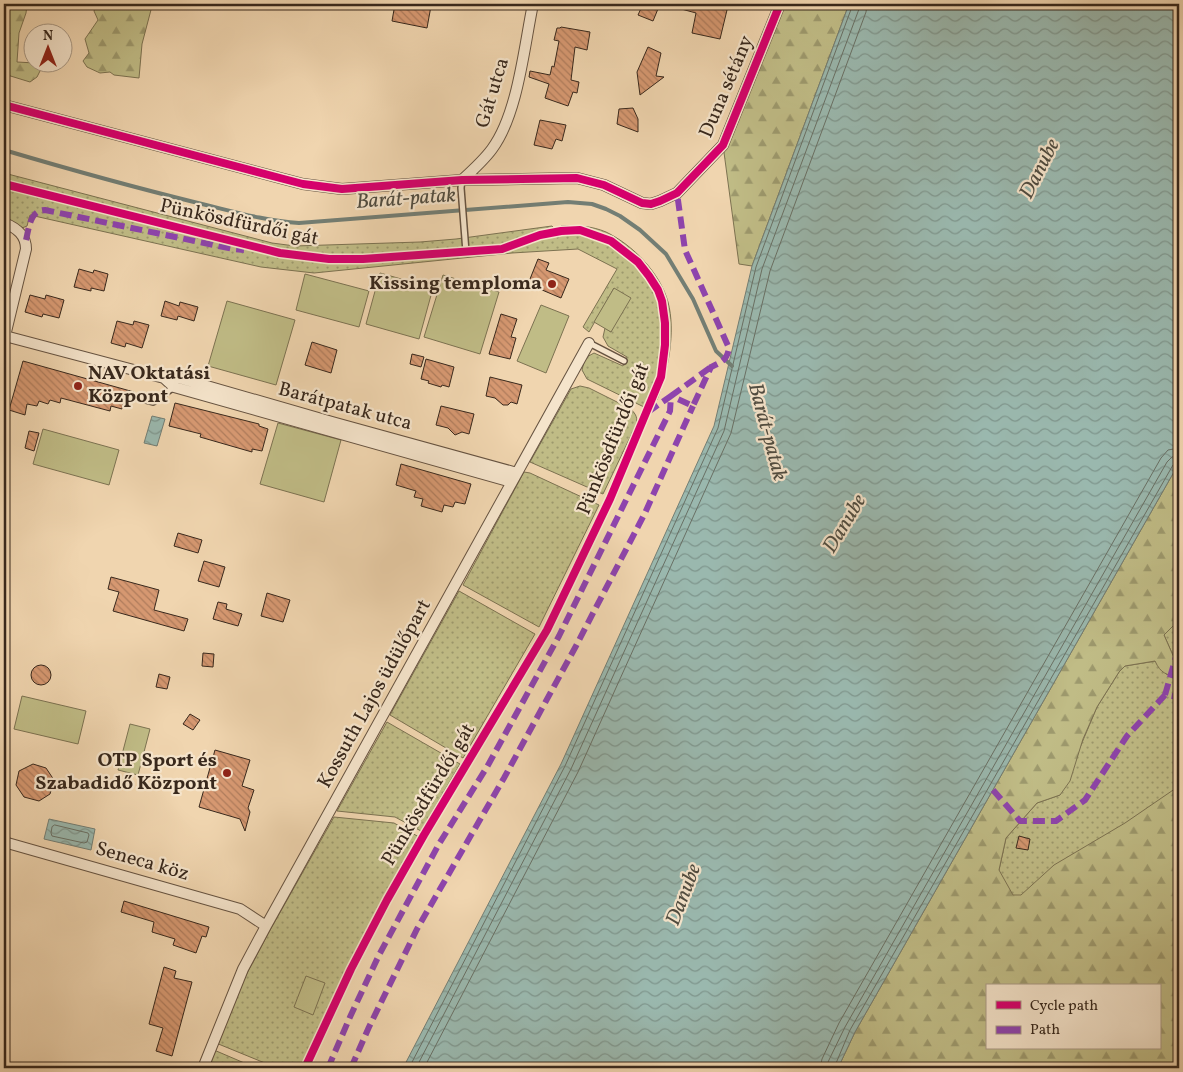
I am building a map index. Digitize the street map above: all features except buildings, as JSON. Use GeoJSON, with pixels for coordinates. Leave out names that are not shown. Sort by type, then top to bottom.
{"type":"FeatureCollection","features":[{"type":"Feature","properties":{"kind":"street","name":"Gát utca"},"geometry":{"type":"LineString","coordinates":[[462,180],[492,149],[505,122],[516,87],[533,4]]}},
{"type":"Feature","properties":{"kind":"street","name":"Duna sétány"},"geometry":{"type":"LineString","coordinates":[[462,180],[577,178],[604,185],[642,203],[651,204],[677,192],[723,145],[780,4]]}},
{"type":"Feature","properties":{"kind":"street"},"geometry":{"type":"LineString","coordinates":[[4,105],[311,185],[342,188],[462,180]]}},
{"type":"Feature","properties":{"kind":"street"},"geometry":{"type":"LineString","coordinates":[[4,223],[18,230],[26,240],[26,249],[4,339]]}},
{"type":"Feature","properties":{"kind":"street","name":"Barátpatak utca"},"geometry":{"type":"LineString","coordinates":[[4,339],[164,378],[179,378],[332,422],[430,454]]}},
{"type":"Feature","properties":{"kind":"street","name":"Kossuth Lajos üdülőpart"},"geometry":{"type":"LineString","coordinates":[[202,1068],[243,969],[589,343]]}},
{"type":"Feature","properties":{"kind":"street","name":"Barátpatak utca"},"geometry":{"type":"LineString","coordinates":[[164,378],[174,387],[515,478]]}},
{"type":"Feature","properties":{"kind":"street","name":"Seneca köz"},"geometry":{"type":"LineString","coordinates":[[4,842],[240,908],[266,926]]}},
{"type":"Feature","properties":{"kind":"lane"},"geometry":{"type":"LineString","coordinates":[[462,180],[466,252]]}},
{"type":"Feature","properties":{"kind":"lane"},"geometry":{"type":"LineString","coordinates":[[589,343],[624,361]]}},
{"type":"Feature","properties":{"kind":"lane"},"geometry":{"type":"LineString","coordinates":[[134,397],[153,402],[174,387]]}},
{"type":"Feature","properties":{"kind":"green space"},"geometry":{"type":"Polygon","coordinates":[[[4,4],[27,4],[19,33],[17,62],[22,62],[22,72],[40,72],[37,77],[30,82],[4,74],[4,4]]]}},
{"type":"Feature","properties":{"kind":"green space"},"geometry":{"type":"Polygon","coordinates":[[[96,4],[146,4],[152,6],[142,44],[139,78],[114,75],[110,72],[100,73],[87,67],[83,61],[89,53],[85,39],[98,20],[94,11],[96,4]]]}},
{"type":"Feature","properties":{"kind":"green space"},"geometry":{"type":"Polygon","coordinates":[[[780,4],[849,4],[752,266],[739,264],[723,145],[780,4]]]}},
{"type":"Feature","properties":{"kind":"green space"},"geometry":{"type":"Polygon","coordinates":[[[4,173],[272,243],[295,246],[420,242],[552,226],[555,229],[561,228],[561,226],[572,226],[601,230],[626,244],[635,252],[652,271],[664,291],[670,314],[671,339],[661,389],[657,400],[654,400],[662,377],[669,336],[668,310],[665,299],[654,278],[638,259],[613,240],[594,231],[580,228],[563,228],[544,232],[499,247],[370,257],[308,255],[250,244],[20,186],[4,181],[4,173]]]}},
{"type":"Feature","properties":{"kind":"green space"},"geometry":{"type":"Polygon","coordinates":[[[4,186],[258,250],[312,260],[352,262],[498,252],[558,234],[576,233],[594,236],[610,243],[624,254],[647,277],[656,293],[663,327],[663,350],[658,377],[646,408],[587,379],[582,370],[585,358],[594,353],[623,366],[627,357],[608,346],[603,337],[605,328],[611,332],[614,288],[589,332],[583,327],[617,269],[578,249],[512,253],[314,273],[261,267],[30,215],[27,226],[22,228],[4,221],[4,186]]]}},
{"type":"Feature","properties":{"kind":"green space"},"geometry":{"type":"Polygon","coordinates":[[[380,273],[433,288],[419,339],[366,324],[380,273]]]}},
{"type":"Feature","properties":{"kind":"green space"},"geometry":{"type":"Polygon","coordinates":[[[305,274],[369,291],[359,327],[296,310],[305,274]]]}},
{"type":"Feature","properties":{"kind":"green space"},"geometry":{"type":"Polygon","coordinates":[[[443,275],[499,292],[480,354],[424,337],[443,275]]]}},
{"type":"Feature","properties":{"kind":"green space"},"geometry":{"type":"Polygon","coordinates":[[[614,288],[631,298],[611,332],[594,322],[614,288]]]}},
{"type":"Feature","properties":{"kind":"green space"},"geometry":{"type":"Polygon","coordinates":[[[227,301],[295,320],[276,385],[208,366],[227,301]]]}},
{"type":"Feature","properties":{"kind":"green space"},"geometry":{"type":"Polygon","coordinates":[[[541,305],[569,316],[546,373],[517,361],[541,305]]]}},
{"type":"Feature","properties":{"kind":"green space"},"geometry":{"type":"Polygon","coordinates":[[[580,386],[589,388],[629,408],[637,419],[603,494],[530,462],[571,389],[580,386]]]}},
{"type":"Feature","properties":{"kind":"green space"},"geometry":{"type":"Polygon","coordinates":[[[278,423],[341,440],[324,502],[260,484],[278,423]]]}},
{"type":"Feature","properties":{"kind":"green space"},"geometry":{"type":"Polygon","coordinates":[[[43,429],[119,450],[109,485],[33,464],[43,429]]]}},
{"type":"Feature","properties":{"kind":"green space"},"geometry":{"type":"Polygon","coordinates":[[[1179,463],[1179,620],[1164,635],[1179,669],[1179,678],[1164,673],[1159,669],[1155,661],[1125,666],[1119,672],[1097,707],[1083,739],[1070,781],[1060,795],[1037,803],[1006,838],[999,870],[1013,895],[1021,895],[1054,865],[1125,823],[1179,786],[1179,1068],[838,1068],[855,1032],[1179,463]]]}},
{"type":"Feature","properties":{"kind":"green space"},"geometry":{"type":"Polygon","coordinates":[[[524,472],[530,473],[599,505],[539,627],[463,585],[524,472]]]}},
{"type":"Feature","properties":{"kind":"green space"},"geometry":{"type":"Polygon","coordinates":[[[459,591],[535,634],[463,758],[390,715],[459,591]]]}},
{"type":"Feature","properties":{"kind":"green space"},"geometry":{"type":"Polygon","coordinates":[[[1179,620],[1179,669],[1164,635],[1179,620]]]}},
{"type":"Feature","properties":{"kind":"green space"},"geometry":{"type":"Polygon","coordinates":[[[1156,661],[1166,674],[1179,678],[1179,1068],[1160,1049],[1160,984],[986,984],[986,986],[932,1005],[999,870],[1006,838],[1037,803],[1060,795],[1097,707],[1119,672],[1125,666],[1156,661]]]}},
{"type":"Feature","properties":{"kind":"green space"},"geometry":{"type":"Polygon","coordinates":[[[22,696],[86,711],[78,744],[14,729],[22,696]]]}},
{"type":"Feature","properties":{"kind":"green space"},"geometry":{"type":"Polygon","coordinates":[[[387,722],[460,764],[421,831],[395,817],[337,811],[387,722]]]}},
{"type":"Feature","properties":{"kind":"green space"},"geometry":{"type":"Polygon","coordinates":[[[130,724],[150,729],[138,775],[118,770],[130,724]]]}},
{"type":"Feature","properties":{"kind":"green space"},"geometry":{"type":"Polygon","coordinates":[[[334,817],[394,823],[419,837],[344,974],[301,1068],[277,1068],[216,1043],[245,977],[334,817]]]}},
{"type":"Feature","properties":{"kind":"green space"},"geometry":{"type":"Polygon","coordinates":[[[306,976],[325,983],[313,1015],[294,1007],[306,976]]]}},
{"type":"Feature","properties":{"kind":"green space"},"geometry":{"type":"Polygon","coordinates":[[[214,1050],[256,1068],[208,1068],[214,1050]]]}},
{"type":"Feature","properties":{"kind":"water","name":"Danube"},"geometry":{"type":"Polygon","coordinates":[[[849,4],[1179,4],[1179,463],[855,1032],[838,1068],[403,1068],[561,764],[714,426],[752,266],[849,4]]]}},
{"type":"Feature","properties":{"kind":"water"},"geometry":{"type":"Polygon","coordinates":[[[152,416],[165,419],[157,446],[144,443],[152,416]]]}},
{"type":"Feature","properties":{"kind":"water"},"geometry":{"type":"Polygon","coordinates":[[[49,819],[95,829],[91,850],[44,839],[49,819]]]}},
{"type":"Feature","properties":{"kind":"waterway","name":"Barát-patak"},"geometry":{"type":"LineString","coordinates":[[4,150],[174,197],[286,222],[299,223],[568,202],[592,204],[620,216],[640,230],[666,254],[693,299],[716,351],[732,366]]}},
{"type":"Feature","properties":{"kind":"marked path"},"geometry":{"type":"LineString","coordinates":[[648,412],[671,396],[693,406],[711,367],[723,360],[729,348],[685,250],[677,193]]}},
{"type":"Feature","properties":{"kind":"marked path"},"geometry":{"type":"LineString","coordinates":[[26,240],[33,216],[45,210],[244,250]]}},
{"type":"Feature","properties":{"kind":"marked path"},"geometry":{"type":"LineString","coordinates":[[328,1068],[379,955],[439,844],[487,767],[559,636],[670,411],[671,396],[711,367]]}},
{"type":"Feature","properties":{"kind":"marked path"},"geometry":{"type":"LineString","coordinates":[[351,1068],[417,929],[504,778],[576,646],[645,513],[693,406]]}},
{"type":"Feature","properties":{"kind":"marked path"},"geometry":{"type":"LineString","coordinates":[[1165,695],[1179,646]]}},
{"type":"Feature","properties":{"kind":"marked path"},"geometry":{"type":"LineString","coordinates":[[993,790],[1020,821],[1056,821],[1085,800],[1127,736],[1165,695],[1179,697]]}},
{"type":"Feature","properties":{"kind":"cycle path"},"geometry":{"type":"LineString","coordinates":[[4,105],[303,184],[342,189],[462,180],[577,178],[604,185],[642,203],[651,204],[677,193],[723,145],[780,4]]}},
{"type":"Feature","properties":{"kind":"cycle path","name":"Pünkösdfürdői gát"},"geometry":{"type":"LineString","coordinates":[[4,184],[280,253],[329,259],[363,259],[502,249],[540,235],[580,230],[611,241],[638,262],[658,290],[662,301],[665,345],[661,377],[610,499],[547,630],[387,900],[351,969],[305,1068]]}},
{"type":"Feature","properties":{"kind":"place","name":"Kissing temploma"},"geometry":{"type":"Point","coordinates":[552,284]}},
{"type":"Feature","properties":{"kind":"place","name":"NAV Oktatási Központ"},"geometry":{"type":"Point","coordinates":[78,386]}},
{"type":"Feature","properties":{"kind":"place","name":"OTP Sport és Szabadidő Központ"},"geometry":{"type":"Point","coordinates":[227,773]}}]}
